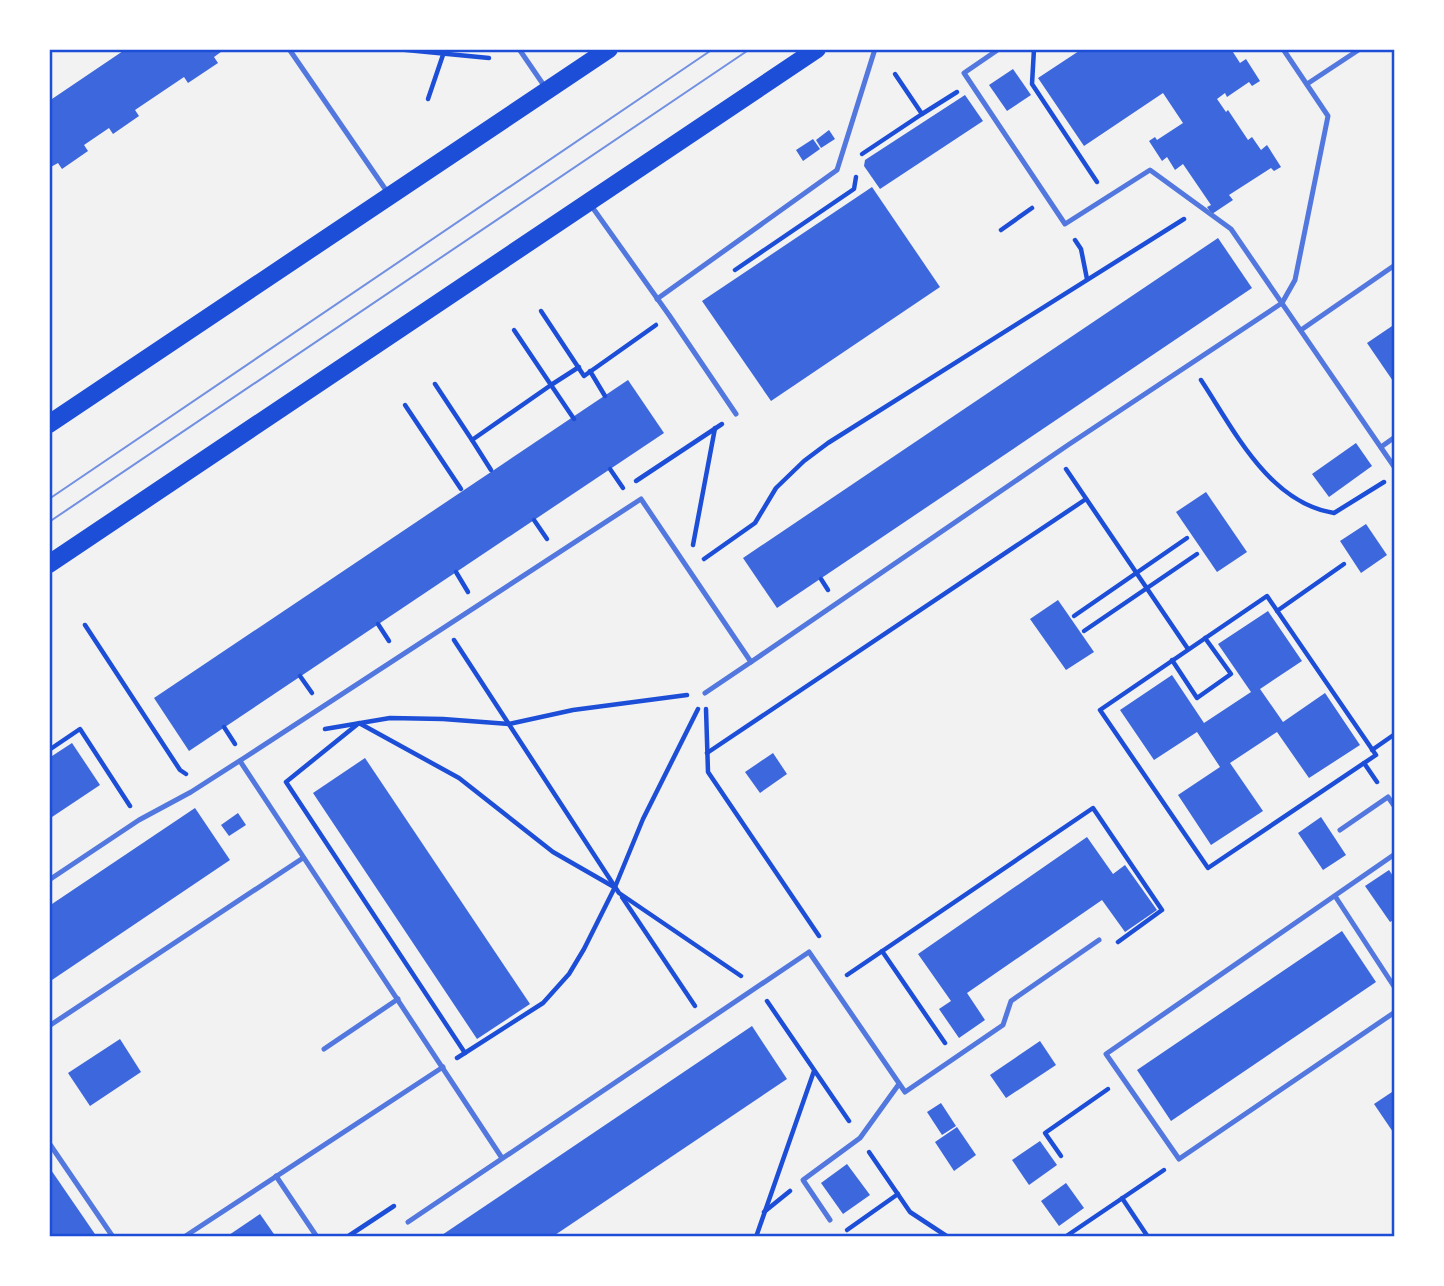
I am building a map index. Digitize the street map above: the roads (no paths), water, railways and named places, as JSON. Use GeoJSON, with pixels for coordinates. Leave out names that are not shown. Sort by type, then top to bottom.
{"type":"FeatureCollection","features":[{"type":"Feature","properties":{"kind":"main road"},"geometry":{"type":"LineString","coordinates":[[49,424],[609,49]]}},
{"type":"Feature","properties":{"kind":"main road"},"geometry":{"type":"LineString","coordinates":[[49,564],[817,49]]}},
{"type":"Feature","properties":{"kind":"lane"},"geometry":{"type":"LineString","coordinates":[[289,49],[390,196]]}},
{"type":"Feature","properties":{"kind":"lane"},"geometry":{"type":"LineString","coordinates":[[519,49],[548,90]]}},
{"type":"Feature","properties":{"kind":"lane"},"geometry":{"type":"LineString","coordinates":[[657,299],[837,170],[875,49]]}},
{"type":"Feature","properties":{"kind":"lane"},"geometry":{"type":"LineString","coordinates":[[999,49],[964,73],[1065,224],[1150,170],[1202,207],[1231,229],[1395,468]]}},
{"type":"Feature","properties":{"kind":"lane"},"geometry":{"type":"LineString","coordinates":[[705,692],[1282,303],[1295,281],[1328,116],[1283,49]]}},
{"type":"Feature","properties":{"kind":"lane"},"geometry":{"type":"LineString","coordinates":[[1307,84],[1360,49]]}},
{"type":"Feature","properties":{"kind":"lane"},"geometry":{"type":"LineString","coordinates":[[589,202],[736,414]]}},
{"type":"Feature","properties":{"kind":"lane"},"geometry":{"type":"LineString","coordinates":[[1301,330],[1395,265]]}},
{"type":"Feature","properties":{"kind":"lane"},"geometry":{"type":"LineString","coordinates":[[1381,447],[1395,437]]}},
{"type":"Feature","properties":{"kind":"lane"},"geometry":{"type":"LineString","coordinates":[[49,880],[139,820],[240,761],[641,499],[751,662]]}},
{"type":"Feature","properties":{"kind":"lane"},"geometry":{"type":"LineString","coordinates":[[240,761],[502,1158]]}},
{"type":"Feature","properties":{"kind":"lane"},"geometry":{"type":"LineString","coordinates":[[1340,830],[1388,797],[1395,807]]}},
{"type":"Feature","properties":{"kind":"lane"},"geometry":{"type":"LineString","coordinates":[[1395,854],[1106,1054],[1179,1160],[1395,1012]]}},
{"type":"Feature","properties":{"kind":"lane"},"geometry":{"type":"LineString","coordinates":[[49,1026],[303,859]]}},
{"type":"Feature","properties":{"kind":"lane"},"geometry":{"type":"LineString","coordinates":[[1335,896],[1395,988]]}},
{"type":"Feature","properties":{"kind":"lane"},"geometry":{"type":"LineString","coordinates":[[409,1222],[809,952],[905,1092],[1003,1025],[1011,1001],[1099,940]]}},
{"type":"Feature","properties":{"kind":"lane"},"geometry":{"type":"LineString","coordinates":[[324,1049],[398,999]]}},
{"type":"Feature","properties":{"kind":"lane"},"geometry":{"type":"LineString","coordinates":[[184,1237],[443,1067]]}},
{"type":"Feature","properties":{"kind":"lane"},"geometry":{"type":"LineString","coordinates":[[830,1220],[803,1180],[860,1138],[899,1083]]}},
{"type":"Feature","properties":{"kind":"lane"},"geometry":{"type":"LineString","coordinates":[[49,1143],[113,1237]]}},
{"type":"Feature","properties":{"kind":"lane"},"geometry":{"type":"LineString","coordinates":[[276,1177],[317,1237]]}},
{"type":"Feature","properties":{"kind":"tram line"},"geometry":{"type":"LineString","coordinates":[[49,499],[713,49]]}},
{"type":"Feature","properties":{"kind":"tram line"},"geometry":{"type":"LineString","coordinates":[[49,522],[750,49]]}}]}
